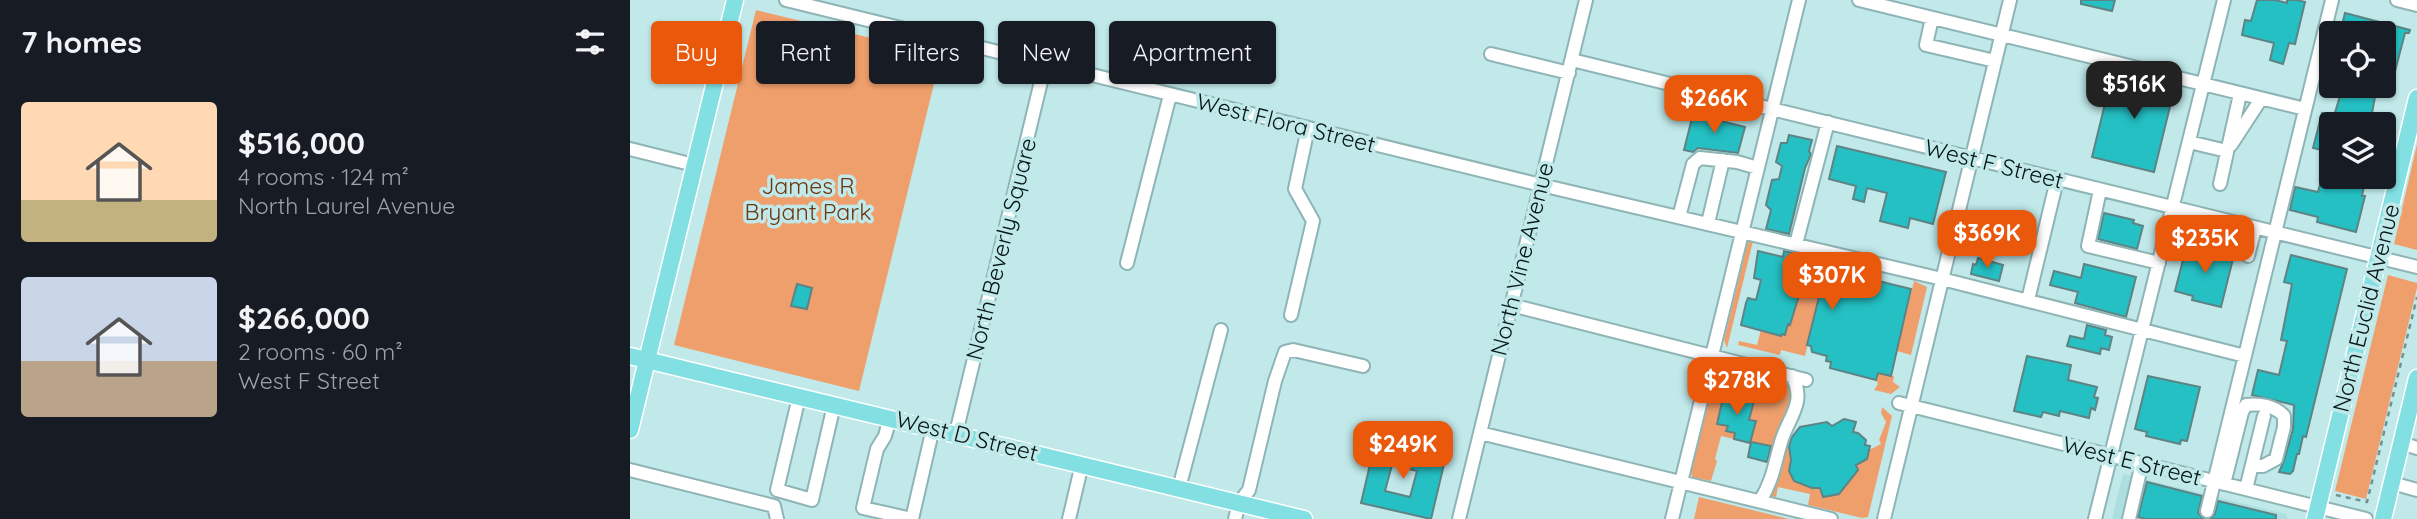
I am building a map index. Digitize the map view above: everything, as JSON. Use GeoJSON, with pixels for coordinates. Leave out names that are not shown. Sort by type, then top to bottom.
{"type":"FeatureCollection","features":[{"type":"Feature","properties":{"kind":"main road"},"geometry":{"type":"LineString","coordinates":[[630,430],[638,358],[694,165],[735,0]]}},
{"type":"Feature","properties":{"kind":"main road","name":"North Euclid Avenue"},"geometry":{"type":"LineString","coordinates":[[2316,513],[2417,98]]}},
{"type":"Feature","properties":{"kind":"main road","name":"West D Street"},"geometry":{"type":"LineString","coordinates":[[638,358],[1179,488],[1237,511],[1304,519]]}},
{"type":"Feature","properties":{"kind":"main road"},"geometry":{"type":"LineString","coordinates":[[2383,519],[2392,483],[2409,446],[2417,379]]}},
{"type":"Feature","properties":{"kind":"street","name":"West Flora Street"},"geometry":{"type":"LineString","coordinates":[[786,0],[998,53]]}},
{"type":"Feature","properties":{"kind":"street","name":"North Vine Avenue"},"geometry":{"type":"LineString","coordinates":[[1459,519],[1586,0]]}},
{"type":"Feature","properties":{"kind":"street"},"geometry":{"type":"LineString","coordinates":[[1672,519],[1799,0]]}},
{"type":"Feature","properties":{"kind":"street"},"geometry":{"type":"LineString","coordinates":[[1859,0],[2305,109]]}},
{"type":"Feature","properties":{"kind":"street"},"geometry":{"type":"LineString","coordinates":[[1884,519],[1905,404],[1942,279],[2010,0]]}},
{"type":"Feature","properties":{"kind":"street"},"geometry":{"type":"LineString","coordinates":[[2095,519],[2224,0]]}},
{"type":"Feature","properties":{"kind":"street"},"geometry":{"type":"LineString","coordinates":[[2219,483],[2245,356],[2332,0]]}},
{"type":"Feature","properties":{"kind":"street"},"geometry":{"type":"LineString","coordinates":[[2397,0],[2417,5]]}},
{"type":"Feature","properties":{"kind":"street"},"geometry":{"type":"LineString","coordinates":[[1932,18],[1926,45],[1995,61]]}},
{"type":"Feature","properties":{"kind":"street"},"geometry":{"type":"LineString","coordinates":[[1491,54],[1569,73]]}},
{"type":"Feature","properties":{"kind":"street","name":"West F Street"},"geometry":{"type":"LineString","coordinates":[[1572,60],[2417,267]]}},
{"type":"Feature","properties":{"kind":"street","name":"West Flora Street"},"geometry":{"type":"LineString","coordinates":[[1095,77],[1942,279],[2245,356]]}},
{"type":"Feature","properties":{"kind":"street","name":"North Beverly Square"},"geometry":{"type":"LineString","coordinates":[[956,433],[1040,84]]}},
{"type":"Feature","properties":{"kind":"street"},"geometry":{"type":"LineString","coordinates":[[2220,184],[2240,94]]}},
{"type":"Feature","properties":{"kind":"street"},"geometry":{"type":"LineString","coordinates":[[1127,263],[1170,95]]}},
{"type":"Feature","properties":{"kind":"street"},"geometry":{"type":"LineString","coordinates":[[2227,151],[2261,99]]}},
{"type":"Feature","properties":{"kind":"street"},"geometry":{"type":"LineString","coordinates":[[1796,244],[1828,122]]}},
{"type":"Feature","properties":{"kind":"street"},"geometry":{"type":"LineString","coordinates":[[1291,315],[1313,221],[1295,188],[1308,128]]}},
{"type":"Feature","properties":{"kind":"street"},"geometry":{"type":"LineString","coordinates":[[2189,142],[2227,151]]}},
{"type":"Feature","properties":{"kind":"street"},"geometry":{"type":"LineString","coordinates":[[630,149],[694,165]]}},
{"type":"Feature","properties":{"kind":"street"},"geometry":{"type":"LineString","coordinates":[[1679,216],[1693,164],[1700,158],[1758,168]]}},
{"type":"Feature","properties":{"kind":"street"},"geometry":{"type":"LineString","coordinates":[[1708,223],[1723,160]]}},
{"type":"Feature","properties":{"kind":"street"},"geometry":{"type":"LineString","coordinates":[[2028,300],[2057,180]]}},
{"type":"Feature","properties":{"kind":"street"},"geometry":{"type":"LineString","coordinates":[[2100,190],[2088,246],[2159,262]]}},
{"type":"Feature","properties":{"kind":"street"},"geometry":{"type":"LineString","coordinates":[[2248,256],[2255,228]]}},
{"type":"Feature","properties":{"kind":"street"},"geometry":{"type":"LineString","coordinates":[[1511,305],[1806,380]]}},
{"type":"Feature","properties":{"kind":"street"},"geometry":{"type":"LineString","coordinates":[[1179,488],[1221,330]]}},
{"type":"Feature","properties":{"kind":"street"},"geometry":{"type":"LineString","coordinates":[[1237,511],[1249,489],[1275,381],[1285,352],[1289,349],[1363,366]]}},
{"type":"Feature","properties":{"kind":"street"},"geometry":{"type":"LineString","coordinates":[[1760,501],[1771,481],[1782,440],[1796,408],[1797,386],[1792,376]]}},
{"type":"Feature","properties":{"kind":"street"},"geometry":{"type":"LineString","coordinates":[[799,397],[777,490],[812,500],[834,405]]}},
{"type":"Feature","properties":{"kind":"street","name":"West E Street"},"geometry":{"type":"LineString","coordinates":[[1905,404],[2246,489],[2316,513],[2365,519]]}},
{"type":"Feature","properties":{"kind":"street"},"geometry":{"type":"LineString","coordinates":[[2206,516],[2246,405],[2255,404],[2278,409],[2284,416],[2284,427],[2276,459],[2263,466],[2252,466]]}},
{"type":"Feature","properties":{"kind":"street"},"geometry":{"type":"LineString","coordinates":[[2246,489],[2264,416]]}},
{"type":"Feature","properties":{"kind":"street"},"geometry":{"type":"LineString","coordinates":[[890,418],[885,436],[877,449],[863,508],[912,519],[933,428]]}},
{"type":"Feature","properties":{"kind":"street"},"geometry":{"type":"LineString","coordinates":[[1480,433],[1831,519]]}},
{"type":"Feature","properties":{"kind":"street"},"geometry":{"type":"LineString","coordinates":[[2129,519],[2142,463]]}},
{"type":"Feature","properties":{"kind":"street"},"geometry":{"type":"LineString","coordinates":[[1069,519],[1082,464]]}},
{"type":"Feature","properties":{"kind":"street"},"geometry":{"type":"LineString","coordinates":[[630,470],[774,506],[777,519]]}},
{"type":"Feature","properties":{"kind":"street"},"geometry":{"type":"LineString","coordinates":[[2392,483],[2417,489]]}},
{"type":"Feature","properties":{"kind":"path"},"geometry":{"type":"LineString","coordinates":[[2335,494],[2367,502],[2417,297]]}},
{"type":"Feature","properties":{"kind":"shaded area"},"geometry":{"type":"Polygon","coordinates":[[[2123,474],[2286,514],[2288,519],[2112,519],[2123,474]]]}},
{"type":"Feature","properties":{"kind":"green space","name":"James R Bryant Park"},"geometry":{"type":"Polygon","coordinates":[[[756,10],[801,21],[756,21],[756,84],[855,84],[855,34],[869,37],[869,84],[934,84],[859,391],[674,345],[738,84],[742,84],[742,67],[756,10]]]}},
{"type":"Feature","properties":{"kind":"green space"},"geometry":{"type":"Polygon","coordinates":[[[2417,144],[2417,250],[2394,244],[2417,144]]]}},
{"type":"Feature","properties":{"kind":"green space"},"geometry":{"type":"Polygon","coordinates":[[[1748,241],[1753,241],[1727,348],[1724,340],[1748,241]]]}},
{"type":"Feature","properties":{"kind":"green space"},"geometry":{"type":"Polygon","coordinates":[[[2388,275],[2417,283],[2417,288],[2366,499],[2335,491],[2388,275]]]}},
{"type":"Feature","properties":{"kind":"green space"},"geometry":{"type":"Polygon","coordinates":[[[1914,281],[1927,287],[1911,355],[1897,351],[1914,281]]]}},
{"type":"Feature","properties":{"kind":"green space"},"geometry":{"type":"Polygon","coordinates":[[[1802,283],[1819,297],[1805,356],[1781,350],[1780,355],[1738,345],[1739,341],[1757,345],[1767,306],[1772,298],[1796,304],[1802,283]]]}},
{"type":"Feature","properties":{"kind":"green space"},"geometry":{"type":"Polygon","coordinates":[[[1724,368],[1734,370],[1733,379],[1783,391],[1785,384],[1789,385],[1791,401],[1786,423],[1770,462],[1748,457],[1751,443],[1721,436],[1711,481],[1692,477],[1691,472],[1715,376],[1724,368]]]}},
{"type":"Feature","properties":{"kind":"green space"},"geometry":{"type":"Polygon","coordinates":[[[1878,373],[1894,376],[1893,382],[1900,387],[1891,394],[1874,390],[1878,384],[1878,373]]]}},
{"type":"Feature","properties":{"kind":"green space"},"geometry":{"type":"Polygon","coordinates":[[[1882,407],[1892,416],[1868,517],[1862,518],[1808,505],[1810,494],[1778,487],[1776,497],[1771,496],[1782,466],[1787,440],[1796,446],[1804,483],[1812,488],[1820,488],[1823,497],[1839,494],[1858,470],[1856,465],[1867,459],[1869,450],[1881,444],[1879,440],[1886,422],[1881,413],[1882,407]]]}},
{"type":"Feature","properties":{"kind":"green space"},"geometry":{"type":"Polygon","coordinates":[[[1699,497],[1789,519],[1694,519],[1699,497]]]}},
{"type":"Feature","properties":{"kind":"building"},"geometry":{"type":"Polygon","coordinates":[[[2081,0],[2115,0],[2112,11],[2081,4],[2081,0]]]}},
{"type":"Feature","properties":{"kind":"building"},"geometry":{"type":"Polygon","coordinates":[[[2257,0],[2305,2],[2295,44],[2289,43],[2283,64],[2270,60],[2274,43],[2242,35],[2245,20],[2251,21],[2257,0]]]}},
{"type":"Feature","properties":{"kind":"building"},"geometry":{"type":"Polygon","coordinates":[[[2345,13],[2376,21],[2343,21],[2345,13]]]}},
{"type":"Feature","properties":{"kind":"building"},"geometry":{"type":"Polygon","coordinates":[[[2396,26],[2410,30],[2405,33],[2396,67],[2396,26]]]}},
{"type":"Feature","properties":{"kind":"building"},"geometry":{"type":"Polygon","coordinates":[[[2113,71],[2175,86],[2154,172],[2092,157],[2113,71]]]}},
{"type":"Feature","properties":{"kind":"building"},"geometry":{"type":"Polygon","coordinates":[[[2339,98],[2375,98],[2372,112],[2335,112],[2339,98]]]}},
{"type":"Feature","properties":{"kind":"building"},"geometry":{"type":"Polygon","coordinates":[[[1693,114],[1745,127],[1738,153],[1698,148],[1693,152],[1684,150],[1693,114]]]}},
{"type":"Feature","properties":{"kind":"building"},"geometry":{"type":"Polygon","coordinates":[[[2319,125],[2319,149],[2313,148],[2319,125]]]}},
{"type":"Feature","properties":{"kind":"building"},"geometry":{"type":"Polygon","coordinates":[[[1789,135],[1812,140],[1809,151],[1811,154],[1789,234],[1766,229],[1771,210],[1766,205],[1772,180],[1779,179],[1782,166],[1776,162],[1781,143],[1787,143],[1789,135]]]}},
{"type":"Feature","properties":{"kind":"building"},"geometry":{"type":"Polygon","coordinates":[[[1837,146],[1946,172],[1933,224],[1910,218],[1908,228],[1880,221],[1887,193],[1867,188],[1864,202],[1853,199],[1856,186],[1829,179],[1837,146]]]}},
{"type":"Feature","properties":{"kind":"building"},"geometry":{"type":"Polygon","coordinates":[[[2295,187],[2318,192],[2319,188],[2363,189],[2362,196],[2365,196],[2356,232],[2317,222],[2318,217],[2290,210],[2295,187]]]}},
{"type":"Feature","properties":{"kind":"building"},"geometry":{"type":"Polygon","coordinates":[[[2104,213],[2134,220],[2133,223],[2143,226],[2137,249],[2098,239],[2104,213]]]}},
{"type":"Feature","properties":{"kind":"building"},"geometry":{"type":"Polygon","coordinates":[[[2194,243],[2234,255],[2221,307],[2192,300],[2193,296],[2175,291],[2185,252],[2192,254],[2194,243]]]}},
{"type":"Feature","properties":{"kind":"building"},"geometry":{"type":"Polygon","coordinates":[[[1758,251],[1783,257],[1784,251],[1810,257],[1809,264],[1911,289],[1891,376],[1878,373],[1876,380],[1830,368],[1831,362],[1826,361],[1827,356],[1812,352],[1811,346],[1807,345],[1819,297],[1800,292],[1785,335],[1741,325],[1748,298],[1756,300],[1761,280],[1754,278],[1758,251]]]}},
{"type":"Feature","properties":{"kind":"building"},"geometry":{"type":"Polygon","coordinates":[[[2291,255],[2347,269],[2306,437],[2303,436],[2290,474],[2279,472],[2293,429],[2294,405],[2252,395],[2258,370],[2279,375],[2287,341],[2281,340],[2292,284],[2284,282],[2291,255]]]}},
{"type":"Feature","properties":{"kind":"building"},"geometry":{"type":"Polygon","coordinates":[[[1978,258],[2003,265],[1999,281],[1971,274],[1973,264],[1976,265],[1978,258]]]}},
{"type":"Feature","properties":{"kind":"building"},"geometry":{"type":"Polygon","coordinates":[[[2084,264],[2136,277],[2126,317],[2075,303],[2078,292],[2050,285],[2054,271],[2081,278],[2084,264]]]}},
{"type":"Feature","properties":{"kind":"building"},"geometry":{"type":"Polygon","coordinates":[[[797,284],[812,288],[807,309],[791,306],[797,284]]]}},
{"type":"Feature","properties":{"kind":"building"},"geometry":{"type":"Polygon","coordinates":[[[2087,325],[2106,330],[2105,335],[2112,337],[2109,350],[2101,348],[2100,354],[2067,346],[2070,336],[2084,339],[2087,325]]]}},
{"type":"Feature","properties":{"kind":"building"},"geometry":{"type":"Polygon","coordinates":[[[2027,356],[2071,365],[2068,380],[2097,387],[2094,397],[2098,398],[2095,410],[2091,408],[2089,418],[2060,411],[2059,416],[2043,412],[2041,417],[2014,411],[2027,356]]]}},
{"type":"Feature","properties":{"kind":"building"},"geometry":{"type":"Polygon","coordinates":[[[2148,376],[2200,387],[2187,441],[2181,440],[2180,444],[2146,436],[2147,432],[2135,429],[2148,376]]]}},
{"type":"Feature","properties":{"kind":"building"},"geometry":{"type":"Polygon","coordinates":[[[1724,394],[1754,401],[1749,420],[1756,421],[1750,443],[1734,439],[1735,433],[1726,431],[1728,426],[1717,424],[1724,394]]]}},
{"type":"Feature","properties":{"kind":"building"},"geometry":{"type":"Polygon","coordinates":[[[1844,419],[1856,422],[1853,432],[1866,440],[1865,445],[1870,446],[1867,459],[1856,465],[1858,470],[1839,494],[1823,497],[1820,488],[1794,481],[1789,471],[1789,446],[1800,427],[1827,422],[1832,426],[1844,419]]]}},
{"type":"Feature","properties":{"kind":"building"},"geometry":{"type":"Polygon","coordinates":[[[1751,442],[1771,446],[1767,462],[1748,457],[1751,442]]]}},
{"type":"Feature","properties":{"kind":"building"},"geometry":{"type":"Polygon","coordinates":[[[1375,443],[1445,460],[1431,519],[1361,503],[1375,443]],[[1392,465],[1385,491],[1410,497],[1417,471],[1392,465]]]}},
{"type":"Feature","properties":{"kind":"building"},"geometry":{"type":"Polygon","coordinates":[[[2147,482],[2202,496],[2198,513],[2204,519],[2138,517],[2147,482]]]}},
{"type":"Feature","properties":{"kind":"building"},"geometry":{"type":"Polygon","coordinates":[[[2218,501],[2276,515],[2276,519],[2210,519],[2215,514],[2218,501]]]}}]}
